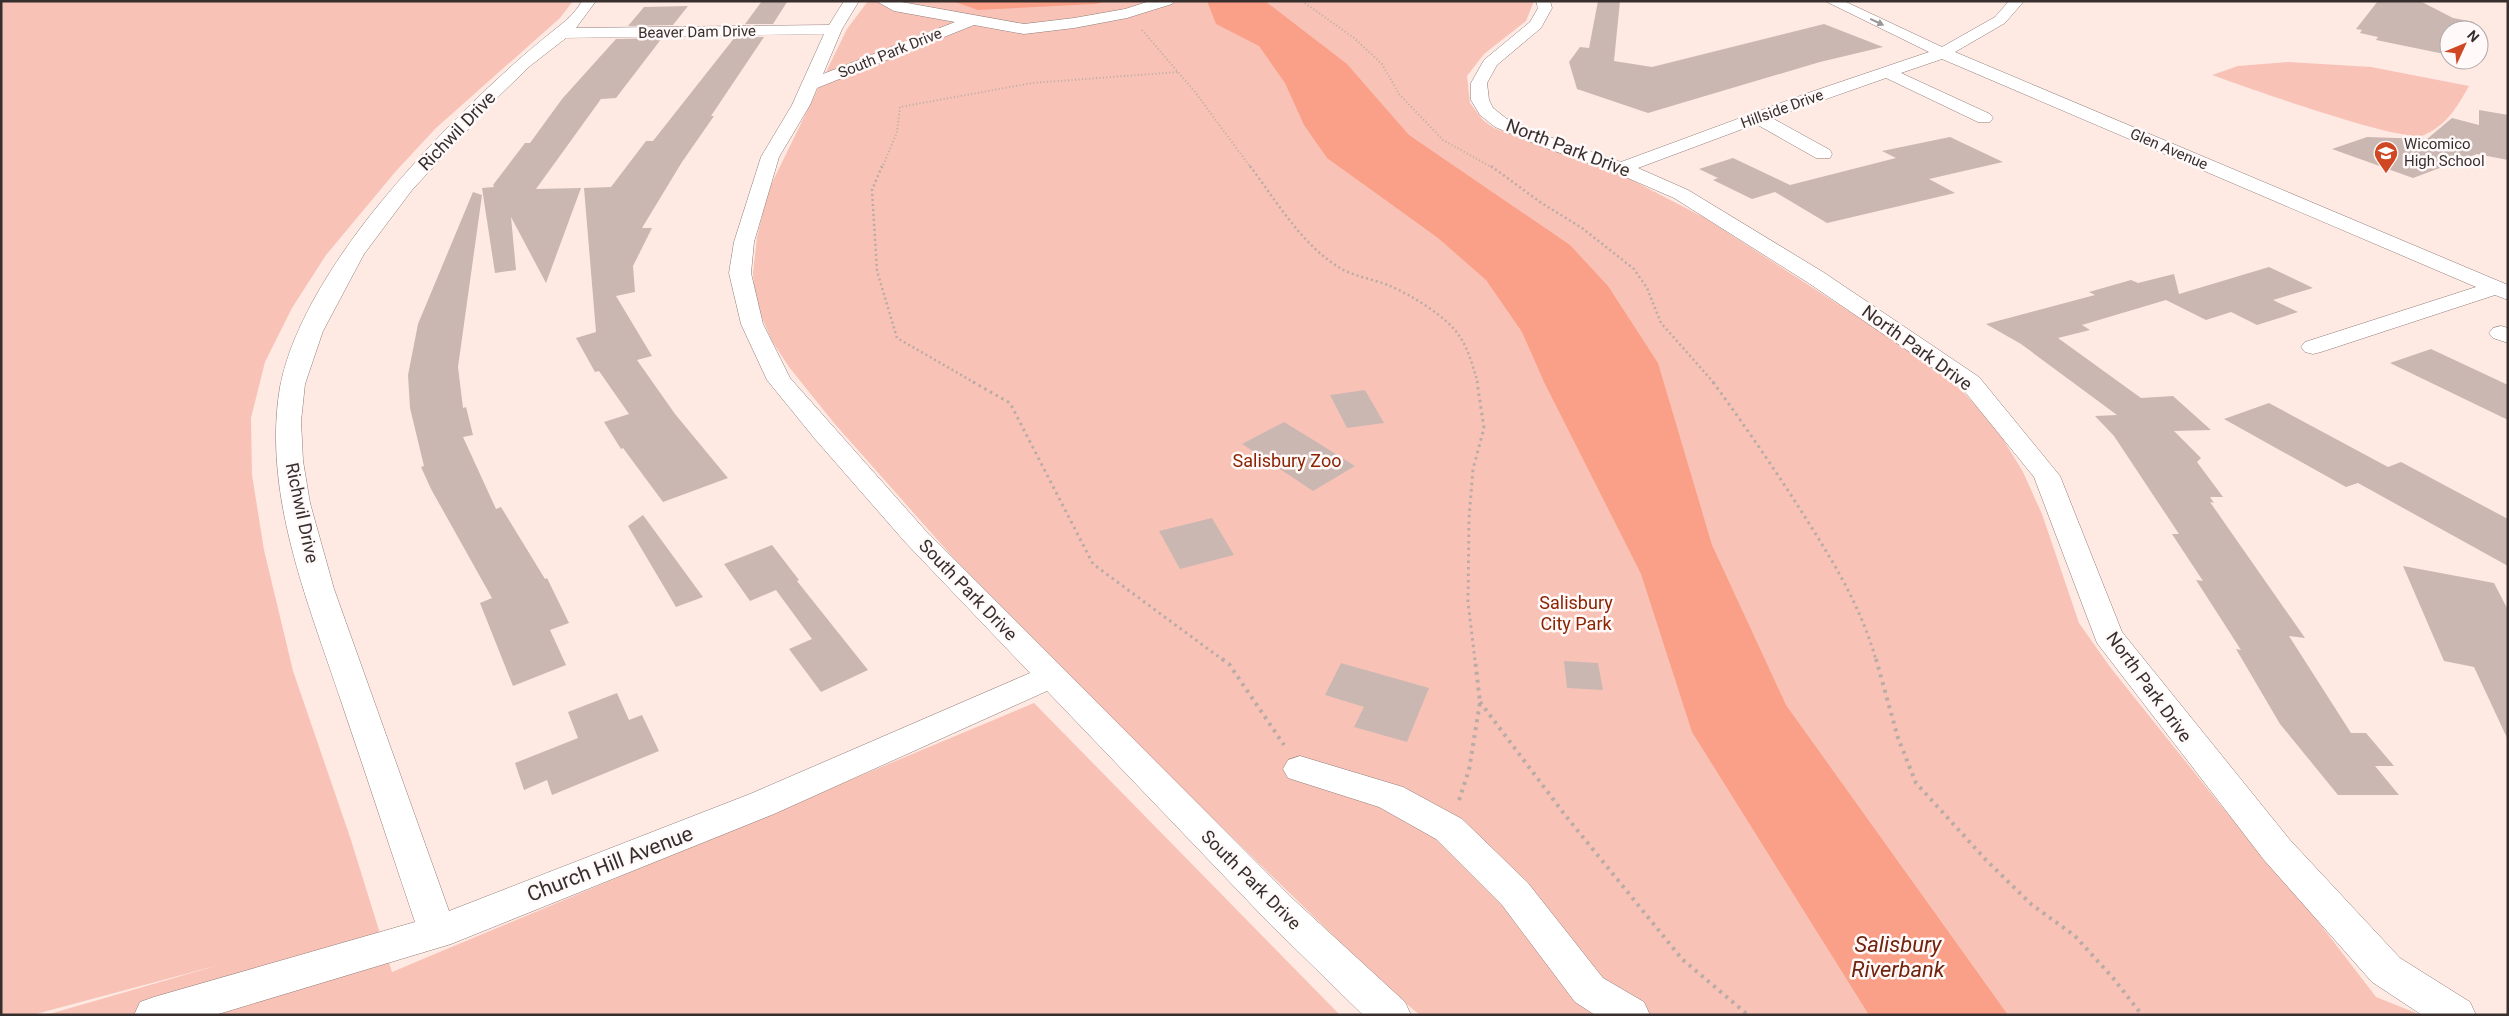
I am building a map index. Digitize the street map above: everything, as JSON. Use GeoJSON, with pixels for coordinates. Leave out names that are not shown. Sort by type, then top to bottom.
{"type":"FeatureCollection","features":[{"type":"Feature","properties":{"kind":"street","name":"Richwil Drive"},"geometry":{"type":"LineString","coordinates":[[437,932],[329,621],[307,543],[296,499],[289,459],[288,424],[292,386],[316,323],[367,232],[439,148],[523,64],[580,15],[589,1]]}},
{"type":"Feature","properties":{"kind":"street","name":"South Park Drive"},"geometry":{"type":"LineString","coordinates":[[852,1],[834,29],[801,106],[770,157],[744,242],[740,273],[752,324],[779,380],[824,434],[915,536],[1281,911],[1391,1015]]}},
{"type":"Feature","properties":{"kind":"street"},"geometry":{"type":"LineString","coordinates":[[883,1],[899,8],[1007,28],[1051,26],[1127,13],[1167,1]]}},
{"type":"Feature","properties":{"kind":"street","name":"North Park Drive"},"geometry":{"type":"LineString","coordinates":[[1544,1],[1545,8],[1536,25],[1490,63],[1479,82],[1480,100],[1486,111],[1501,123],[1549,143],[1621,168],[1681,194],[1815,277],[1970,382],[2047,476],[2108,636],[2276,850],[2386,970],[2456,1015]]}},
{"type":"Feature","properties":{"kind":"street","name":"Glen Avenue"},"geometry":{"type":"LineString","coordinates":[[1832,1],[1943,53],[2502,290]]}},
{"type":"Feature","properties":{"kind":"street"},"geometry":{"type":"LineString","coordinates":[[2013,83],[1988,60],[1989,50],[1999,31],[2000,20],[2017,1]]}},
{"type":"Feature","properties":{"kind":"street","name":"Hillside Drive"},"geometry":{"type":"LineString","coordinates":[[1621,168],[1943,53],[2000,20]]}},
{"type":"Feature","properties":{"kind":"street","name":"South Park Drive"},"geometry":{"type":"LineString","coordinates":[[809,85],[972,21]]}},
{"type":"Feature","properties":{"kind":"street","name":"Beaver Dam Drive"},"geometry":{"type":"LineString","coordinates":[[559,33],[684,33],[834,29]]}},
{"type":"Feature","properties":{"kind":"street"},"geometry":{"type":"LineString","coordinates":[[1886,72],[1984,118]]}},
{"type":"Feature","properties":{"kind":"street"},"geometry":{"type":"LineString","coordinates":[[1758,118],[1824,154]]}},
{"type":"Feature","properties":{"kind":"street"},"geometry":{"type":"LineString","coordinates":[[2313,347],[2502,290]]}},
{"type":"Feature","properties":{"kind":"street","name":"Church Hill Avenue"},"geometry":{"type":"LineString","coordinates":[[169,1013],[437,932],[762,804],[1052,676]]}},
{"type":"Feature","properties":{"kind":"street"},"geometry":{"type":"LineString","coordinates":[[1300,769],[1391,797],[1449,829],[1515,894],[1589,990],[1630,1015]]}},
{"type":"Feature","properties":{"kind":"path"},"geometry":{"type":"LineString","coordinates":[[1302,1],[1354,38],[1382,64],[1399,94],[1443,140],[1503,173],[1540,202],[1582,228],[1634,269],[1647,288],[1661,323],[1704,370],[1761,447],[1845,580],[1870,638],[1898,738],[1916,783],[1986,860],[2032,904],[2075,936],[2113,978],[2142,1015]]}},
{"type":"Feature","properties":{"kind":"path"},"geometry":{"type":"LineString","coordinates":[[1137,24],[1195,92],[1296,229],[1316,250],[1341,269],[1390,286],[1418,301],[1442,319],[1460,336],[1472,360],[1479,388],[1484,428],[1474,469],[1469,518],[1468,602],[1480,702],[1469,770],[1449,829]]}},
{"type":"Feature","properties":{"kind":"path"},"geometry":{"type":"LineString","coordinates":[[1178,72],[1032,84],[900,107],[896,132],[872,190],[877,271],[897,338],[1010,403],[1093,564],[1229,664],[1300,769]]}},
{"type":"Feature","properties":{"kind":"path"},"geometry":{"type":"LineString","coordinates":[[1480,702],[1566,815],[1682,959],[1748,1015]]}},
{"type":"Feature","properties":{"kind":"green space"},"geometry":{"type":"Polygon","coordinates":[[[1,1],[573,1],[560,18],[436,128],[396,171],[326,255],[292,308],[265,362],[251,418],[252,475],[264,550],[293,671],[350,837],[392,972],[1034,703],[1340,1015],[46,1015],[219,965],[32,1015],[1,1015],[1,1]]]}},
{"type":"Feature","properties":{"kind":"green space","name":"Salisbury City Park"},"geometry":{"type":"Polygon","coordinates":[[[868,1],[1534,1],[1526,21],[1484,54],[1467,76],[1470,103],[1483,120],[1494,128],[1624,176],[1705,218],[1932,365],[1962,391],[1995,426],[2023,472],[2042,514],[2079,623],[2110,667],[2218,802],[2307,907],[2376,997],[2421,1015],[1420,1015],[1386,987],[1004,615],[834,423],[789,367],[772,341],[755,301],[753,273],[757,237],[768,191],[847,29],[868,1]]]}},
{"type":"Feature","properties":{"kind":"green space"},"geometry":{"type":"Polygon","coordinates":[[[2288,62],[2371,67],[2469,86],[2456,108],[2439,126],[2424,135],[2410,135],[2356,123],[2212,75],[2238,66],[2288,62]]]}},
{"type":"Feature","properties":{"kind":"water"},"geometry":{"type":"Polygon","coordinates":[[[952,1],[1108,1],[1095,4],[978,10],[952,1]]]}},
{"type":"Feature","properties":{"kind":"water","name":"Salisbury Riverbank"},"geometry":{"type":"Polygon","coordinates":[[[1207,1],[1265,1],[1347,64],[1409,135],[1570,245],[1608,286],[1658,363],[1712,545],[1786,705],[2008,1015],[1869,1015],[1692,732],[1641,574],[1544,382],[1522,332],[1486,280],[1438,238],[1327,158],[1304,125],[1285,83],[1259,46],[1216,24],[1207,1]]]}},
{"type":"Feature","properties":{"kind":"building"},"geometry":{"type":"Polygon","coordinates":[[[762,1],[787,2],[773,24],[745,24],[762,1]]]}},
{"type":"Feature","properties":{"kind":"building"},"geometry":{"type":"Polygon","coordinates":[[[1598,1],[1620,1],[1614,61],[1652,67],[1824,24],[1883,47],[1820,62],[1648,113],[1577,89],[1569,62],[1580,47],[1589,48],[1598,1]]]}},
{"type":"Feature","properties":{"kind":"building"},"geometry":{"type":"Polygon","coordinates":[[[2378,1],[2420,1],[2453,18],[2464,20],[2439,20],[2439,53],[2376,40],[2378,37],[2360,33],[2362,30],[2356,29],[2378,1]]]}},
{"type":"Feature","properties":{"kind":"building"},"geometry":{"type":"Polygon","coordinates":[[[688,6],[673,25],[628,26],[644,7],[688,6]]]}},
{"type":"Feature","properties":{"kind":"building"},"geometry":{"type":"Polygon","coordinates":[[[735,37],[764,37],[711,116],[714,116],[682,162],[642,228],[652,228],[633,266],[635,292],[616,296],[652,356],[637,360],[675,414],[728,478],[663,502],[623,448],[621,449],[604,422],[629,414],[599,371],[595,372],[576,338],[596,332],[584,188],[611,187],[646,141],[653,141],[735,37]]]}},
{"type":"Feature","properties":{"kind":"building"},"geometry":{"type":"Polygon","coordinates":[[[662,38],[616,98],[601,99],[536,189],[581,188],[546,283],[511,217],[516,270],[495,273],[482,188],[494,187],[493,185],[525,143],[530,143],[562,99],[616,39],[662,38]]]}},
{"type":"Feature","properties":{"kind":"building"},"geometry":{"type":"Polygon","coordinates":[[[2479,110],[2508,115],[2508,160],[2477,154],[2413,178],[2332,149],[2367,137],[2427,139],[2452,118],[2479,125],[2479,110]]]}},
{"type":"Feature","properties":{"kind":"building"},"geometry":{"type":"Polygon","coordinates":[[[1950,137],[2003,162],[1929,179],[1955,193],[1827,223],[1775,192],[1752,199],[1713,180],[1718,178],[1699,169],[1733,158],[1790,185],[1896,158],[1882,151],[1950,137]]]}},
{"type":"Feature","properties":{"kind":"building"},"geometry":{"type":"Polygon","coordinates":[[[473,192],[482,195],[458,367],[463,408],[466,407],[473,435],[463,437],[496,509],[501,507],[545,579],[547,578],[569,623],[550,630],[566,665],[513,686],[480,603],[492,598],[431,489],[421,467],[424,466],[410,408],[408,375],[418,324],[473,192]]]}},
{"type":"Feature","properties":{"kind":"building"},"geometry":{"type":"Polygon","coordinates":[[[2269,267],[2313,288],[2273,300],[2298,312],[2257,325],[2231,312],[2206,320],[2166,300],[2082,325],[2090,330],[2058,338],[2141,398],[2173,396],[2211,430],[2174,431],[2201,458],[2197,462],[2223,497],[2210,497],[2214,503],[2210,502],[2305,638],[2289,636],[2351,733],[2366,733],[2394,766],[2375,766],[2399,795],[2338,795],[2280,724],[2236,649],[2241,650],[2196,580],[2203,581],[2172,534],[2179,534],[2114,436],[2095,416],[2117,415],[2021,344],[1986,324],[2095,295],[2089,292],[2131,280],[2138,283],[2174,274],[2179,294],[2269,267]]]}},
{"type":"Feature","properties":{"kind":"building"},"geometry":{"type":"Polygon","coordinates":[[[2431,349],[2508,385],[2508,420],[2390,363],[2431,349]]]}},
{"type":"Feature","properties":{"kind":"building"},"geometry":{"type":"Polygon","coordinates":[[[1365,390],[1384,423],[1347,428],[1330,395],[1365,390]]]}},
{"type":"Feature","properties":{"kind":"building"},"geometry":{"type":"Polygon","coordinates":[[[2269,403],[2388,467],[2401,462],[2508,519],[2508,566],[2358,483],[2346,487],[2224,419],[2269,403]]]}},
{"type":"Feature","properties":{"kind":"building"},"geometry":{"type":"Polygon","coordinates":[[[1284,422],[1355,466],[1313,491],[1242,444],[1284,422]]]}},
{"type":"Feature","properties":{"kind":"building"},"geometry":{"type":"Polygon","coordinates":[[[643,515],[703,597],[676,607],[628,526],[643,515]]]}},
{"type":"Feature","properties":{"kind":"building"},"geometry":{"type":"Polygon","coordinates":[[[1212,518],[1234,555],[1180,569],[1159,531],[1212,518]]]}},
{"type":"Feature","properties":{"kind":"building"},"geometry":{"type":"Polygon","coordinates":[[[772,545],[799,580],[797,581],[868,670],[821,692],[789,649],[812,639],[776,590],[750,601],[724,564],[772,545]]]}},
{"type":"Feature","properties":{"kind":"building"},"geometry":{"type":"Polygon","coordinates":[[[2403,566],[2494,583],[2508,610],[2508,740],[2474,667],[2444,661],[2403,566]]]}},
{"type":"Feature","properties":{"kind":"building"},"geometry":{"type":"Polygon","coordinates":[[[1564,661],[1598,663],[1603,690],[1567,688],[1564,661]]]}},
{"type":"Feature","properties":{"kind":"building"},"geometry":{"type":"Polygon","coordinates":[[[1341,663],[1429,688],[1407,742],[1354,727],[1364,707],[1325,695],[1341,663]]]}},
{"type":"Feature","properties":{"kind":"building"},"geometry":{"type":"Polygon","coordinates":[[[617,693],[629,720],[642,715],[659,751],[552,795],[547,780],[524,790],[515,763],[578,738],[568,712],[617,693]]]}},
{"type":"Feature","properties":{"kind":"place","name":"Wicomico High School"},"geometry":{"type":"Point","coordinates":[2386,174]}},
{"type":"Feature","properties":{"kind":"park label","name":"Salisbury Zoo"},"geometry":{"type":"Point","coordinates":[1287,461]}}]}
